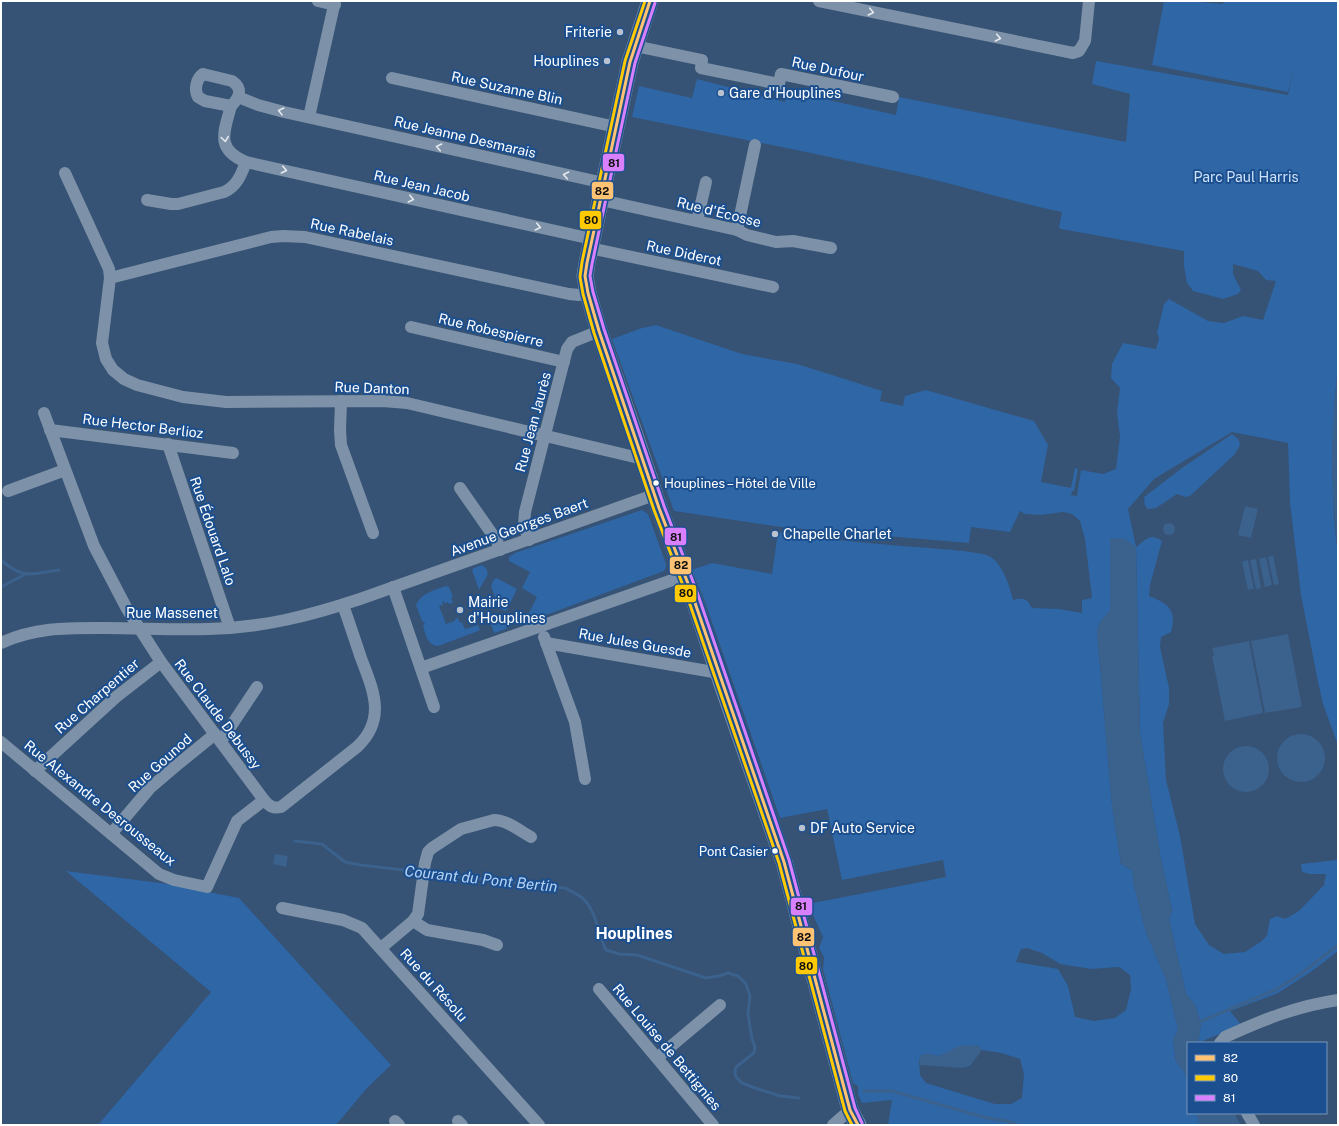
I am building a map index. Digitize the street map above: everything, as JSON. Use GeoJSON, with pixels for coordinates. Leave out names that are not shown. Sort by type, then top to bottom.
{"type":"FeatureCollection","features":[{"type":"Feature","properties":{"kind":"main road"},"geometry":{"type":"LineString","coordinates":[[642,23],[643,1]]}},
{"type":"Feature","properties":{"kind":"main road"},"geometry":{"type":"LineString","coordinates":[[650,1],[630,62],[591,244],[586,270],[588,293],[599,331],[654,495],[692,594],[784,862],[850,1110],[858,1125]]}},
{"type":"Feature","properties":{"kind":"street"},"geometry":{"type":"LineString","coordinates":[[314,118],[335,3],[318,1]]}},
{"type":"Feature","properties":{"kind":"street"},"geometry":{"type":"LineString","coordinates":[[827,2],[1070,53],[1079,51],[1085,41],[1089,1]]}},
{"type":"Feature","properties":{"kind":"street","name":"Rue Dufour"},"geometry":{"type":"LineString","coordinates":[[635,46],[702,60],[701,68],[779,84],[781,74],[893,97]]}},
{"type":"Feature","properties":{"kind":"street","name":"Rue Suzanne Blin"},"geometry":{"type":"LineString","coordinates":[[392,78],[616,128]]}},
{"type":"Feature","properties":{"kind":"street","name":"Rue Jeanne Desmarais"},"geometry":{"type":"LineString","coordinates":[[234,102],[258,105],[604,183]]}},
{"type":"Feature","properties":{"kind":"street","name":"Rue Jean Jacob"},"geometry":{"type":"LineString","coordinates":[[234,102],[224,130],[224,140],[230,153],[246,162],[591,244]]}},
{"type":"Feature","properties":{"kind":"street"},"geometry":{"type":"LineString","coordinates":[[738,230],[755,145]]}},
{"type":"Feature","properties":{"kind":"street"},"geometry":{"type":"LineString","coordinates":[[147,200],[165,204],[178,204],[224,192],[236,184],[246,162]]}},
{"type":"Feature","properties":{"kind":"street"},"geometry":{"type":"LineString","coordinates":[[65,173],[107,264],[110,278]]}},
{"type":"Feature","properties":{"kind":"street"},"geometry":{"type":"LineString","coordinates":[[697,221],[706,182]]}},
{"type":"Feature","properties":{"kind":"street","name":"Rue d'Écosse"},"geometry":{"type":"LineString","coordinates":[[601,200],[738,230],[747,235],[776,242],[793,241],[831,248]]}},
{"type":"Feature","properties":{"kind":"street","name":"Rue Rabelais"},"geometry":{"type":"LineString","coordinates":[[110,278],[271,237],[292,236],[305,237],[569,294],[579,295],[588,293]]}},
{"type":"Feature","properties":{"kind":"street","name":"Rue Diderot"},"geometry":{"type":"LineString","coordinates":[[591,244],[773,287]]}},
{"type":"Feature","properties":{"kind":"street","name":"Rue Danton"},"geometry":{"type":"LineString","coordinates":[[110,278],[102,343],[106,359],[113,370],[130,382],[183,397],[226,402],[383,401],[407,403],[643,459]]}},
{"type":"Feature","properties":{"kind":"street","name":"Rue Robespierre"},"geometry":{"type":"LineString","coordinates":[[411,327],[564,362]]}},
{"type":"Feature","properties":{"kind":"street","name":"Rue Jean Jaurès"},"geometry":{"type":"LineString","coordinates":[[529,540],[524,525],[524,519],[544,435],[567,349],[572,342],[599,331]]}},
{"type":"Feature","properties":{"kind":"street"},"geometry":{"type":"LineString","coordinates":[[340,401],[341,445],[373,534]]}},
{"type":"Feature","properties":{"kind":"street","name":"Rue Claude Debussy"},"geometry":{"type":"LineString","coordinates":[[44,413],[99,558],[139,628],[161,662],[264,800]]}},
{"type":"Feature","properties":{"kind":"street","name":"Rue Hector Berlioz"},"geometry":{"type":"LineString","coordinates":[[50,430],[233,453]]}},
{"type":"Feature","properties":{"kind":"street","name":"Rue Édouard Lalo"},"geometry":{"type":"LineString","coordinates":[[168,444],[230,628]]}},
{"type":"Feature","properties":{"kind":"street"},"geometry":{"type":"LineString","coordinates":[[8,491],[65,470]]}},
{"type":"Feature","properties":{"kind":"street"},"geometry":{"type":"LineString","coordinates":[[460,488],[497,541],[500,550]]}},
{"type":"Feature","properties":{"kind":"street","name":"Avenue Georges Baert"},"geometry":{"type":"LineString","coordinates":[[343,605],[654,495]]}},
{"type":"Feature","properties":{"kind":"street"},"geometry":{"type":"LineString","coordinates":[[421,668],[684,576]]}},
{"type":"Feature","properties":{"kind":"street"},"geometry":{"type":"LineString","coordinates":[[393,587],[434,707]]}},
{"type":"Feature","properties":{"kind":"street"},"geometry":{"type":"LineString","coordinates":[[264,800],[274,808],[281,807],[357,747],[371,726],[375,712],[374,693],[343,605]]}},
{"type":"Feature","properties":{"kind":"street","name":"Rue Massenet"},"geometry":{"type":"LineString","coordinates":[[1,643],[18,636],[50,629],[230,628],[290,620],[316,614],[343,605]]}},
{"type":"Feature","properties":{"kind":"street"},"geometry":{"type":"LineString","coordinates":[[540,626],[575,722],[585,779]]}},
{"type":"Feature","properties":{"kind":"street","name":"Rue Jules Guesde"},"geometry":{"type":"LineString","coordinates":[[546,643],[719,673]]}},
{"type":"Feature","properties":{"kind":"street","name":"Rue Charpentier"},"geometry":{"type":"LineString","coordinates":[[35,771],[116,696],[161,662]]}},
{"type":"Feature","properties":{"kind":"street","name":"Rue Gounod"},"geometry":{"type":"LineString","coordinates":[[111,834],[150,788],[172,768],[218,738],[257,687]]}},
{"type":"Feature","properties":{"kind":"street","name":"Rue Alexandre Desrousseaux"},"geometry":{"type":"LineString","coordinates":[[1,742],[111,834],[164,876],[174,880],[207,887],[236,821],[264,800]]}},
{"type":"Feature","properties":{"kind":"street"},"geometry":{"type":"LineString","coordinates":[[381,948],[413,921],[418,914],[420,909],[425,863],[428,852],[432,848],[455,832],[468,826],[499,820],[531,837]]}},
{"type":"Feature","properties":{"kind":"street","name":"Rue du Résolu"},"geometry":{"type":"LineString","coordinates":[[282,908],[350,922],[362,928],[539,1125]]}},
{"type":"Feature","properties":{"kind":"street"},"geometry":{"type":"LineString","coordinates":[[413,921],[428,930],[483,940],[497,945]]}},
{"type":"Feature","properties":{"kind":"street","name":"Rue Louise de Bettignies"},"geometry":{"type":"LineString","coordinates":[[599,989],[713,1125]]}},
{"type":"Feature","properties":{"kind":"street"},"geometry":{"type":"LineString","coordinates":[[1221,1042],[1225,1037],[1290,1011],[1316,1003],[1338,1000]]}},
{"type":"Feature","properties":{"kind":"street"},"geometry":{"type":"LineString","coordinates":[[657,1058],[720,1005]]}},
{"type":"Feature","properties":{"kind":"street"},"geometry":{"type":"LineString","coordinates":[[833,1125],[850,1110]]}},
{"type":"Feature","properties":{"kind":"street"},"geometry":{"type":"LineString","coordinates":[[1248,1114],[1254,1125]]}},
{"type":"Feature","properties":{"kind":"green space","name":"Parc Paul Harris"},"geometry":{"type":"Polygon","coordinates":[[[1164,1],[1189,1],[1223,4],[1224,1],[1338,1],[1338,367],[1332,458],[1334,518],[1338,557],[1338,745],[1323,704],[1301,595],[1290,502],[1288,443],[1232,432],[1154,479],[1128,509],[1136,547],[1151,537],[1158,538],[1162,541],[1150,585],[1149,596],[1166,605],[1170,609],[1173,618],[1171,632],[1161,637],[1160,647],[1169,688],[1169,704],[1163,723],[1166,780],[1180,836],[1195,924],[1209,945],[1224,954],[1245,952],[1262,941],[1267,935],[1270,919],[1277,916],[1285,919],[1299,911],[1324,885],[1326,874],[1310,874],[1302,872],[1301,864],[1336,860],[1338,861],[1338,951],[1312,971],[1278,993],[1230,1011],[1241,1025],[1198,1042],[1201,1024],[1195,1005],[1186,994],[1169,919],[1172,911],[1161,859],[1140,733],[1136,548],[1110,591],[1110,611],[1101,621],[1097,630],[1112,805],[1121,864],[1132,870],[1134,885],[1146,932],[1166,979],[1178,1029],[1173,1040],[1176,1061],[1185,1073],[1187,1080],[1187,1114],[1196,1114],[1201,1125],[888,1125],[892,1100],[862,1103],[858,1094],[858,1086],[853,1083],[823,969],[824,957],[819,948],[823,937],[808,904],[946,877],[943,860],[842,880],[827,809],[780,818],[704,599],[692,570],[712,563],[772,574],[778,532],[848,541],[974,552],[991,557],[996,561],[1003,571],[1013,600],[1024,599],[1032,608],[1059,609],[1082,613],[1082,600],[1092,598],[1085,539],[1080,521],[1072,514],[1063,512],[1040,515],[1025,514],[1020,511],[1010,532],[971,527],[969,543],[781,527],[674,511],[612,339],[642,328],[656,325],[742,354],[797,364],[882,391],[880,401],[903,406],[905,396],[926,390],[1034,421],[1048,445],[1041,482],[1071,488],[1075,468],[1078,469],[1074,491],[1072,491],[1071,495],[1077,496],[1081,470],[1103,474],[1116,469],[1120,437],[1117,413],[1120,388],[1111,378],[1112,364],[1123,343],[1156,349],[1159,338],[1157,333],[1164,304],[1169,299],[1208,321],[1224,323],[1243,316],[1263,320],[1276,281],[1266,280],[1258,271],[1233,264],[1233,274],[1241,290],[1238,294],[1223,299],[1193,291],[1187,283],[1184,266],[1184,251],[1061,229],[1059,227],[1062,212],[936,180],[632,117],[639,86],[692,98],[697,79],[785,102],[788,91],[896,115],[899,97],[1126,142],[1130,94],[1092,84],[1096,61],[1288,95],[1294,68],[1288,92],[1152,65],[1164,1]],[[1027,948],[1021,949],[1016,962],[1058,969],[1068,986],[1075,1017],[1094,1021],[1115,1018],[1126,1010],[1131,989],[1130,975],[1119,967],[1091,969],[1060,964],[1042,953],[1027,948]],[[977,1045],[939,1056],[928,1054],[921,1055],[919,1060],[920,1075],[926,1083],[995,1104],[1011,1104],[1022,1098],[1024,1074],[1020,1059],[1001,1053],[982,1050],[977,1045]]]}},
{"type":"Feature","properties":{"kind":"green space"},"geometry":{"type":"Polygon","coordinates":[[[1232,434],[1239,440],[1240,445],[1235,454],[1190,496],[1186,497],[1177,494],[1156,508],[1148,509],[1145,506],[1144,497],[1182,468],[1232,434]]]}},
{"type":"Feature","properties":{"kind":"green space"},"geometry":{"type":"Polygon","coordinates":[[[642,510],[648,514],[666,564],[664,571],[530,621],[526,619],[537,597],[522,588],[530,572],[509,561],[509,557],[515,553],[642,510]]]}},
{"type":"Feature","properties":{"kind":"green space"},"geometry":{"type":"Polygon","coordinates":[[[482,565],[486,568],[488,574],[479,590],[472,570],[482,565]]]}},
{"type":"Feature","properties":{"kind":"green space"},"geometry":{"type":"Polygon","coordinates":[[[497,578],[517,589],[507,610],[505,611],[499,608],[491,586],[494,579],[497,578]]]}},
{"type":"Feature","properties":{"kind":"green space"},"geometry":{"type":"Polygon","coordinates":[[[446,586],[449,587],[453,597],[451,598],[453,603],[449,604],[448,602],[445,604],[444,601],[442,602],[443,605],[439,606],[446,624],[455,621],[455,619],[458,618],[460,623],[462,622],[465,629],[478,625],[480,630],[438,646],[429,642],[423,626],[425,623],[422,621],[416,605],[425,595],[446,586]]]}},
{"type":"Feature","properties":{"kind":"green space"},"geometry":{"type":"Polygon","coordinates":[[[487,612],[504,620],[507,627],[506,629],[494,633],[487,612]]]}},
{"type":"Feature","properties":{"kind":"green space"},"geometry":{"type":"Polygon","coordinates":[[[66,871],[168,884],[239,898],[391,1065],[367,1088],[336,1125],[98,1125],[211,992],[66,871]]]}},
{"type":"Feature","properties":{"kind":"shaded area"},"geometry":{"type":"Polygon","coordinates":[[[1338,367],[1338,557],[1333,495],[1332,459],[1333,424],[1338,367]]]}},
{"type":"Feature","properties":{"kind":"shaded area"},"geometry":{"type":"Polygon","coordinates":[[[1245,506],[1258,509],[1251,538],[1238,535],[1245,506]]]}},
{"type":"Feature","properties":{"kind":"shaded area"},"geometry":{"type":"Polygon","coordinates":[[[1167,523],[1171,523],[1175,529],[1171,535],[1167,535],[1163,531],[1163,527],[1167,523]]]}},
{"type":"Feature","properties":{"kind":"shaded area"},"geometry":{"type":"Polygon","coordinates":[[[1110,538],[1125,539],[1136,547],[1140,733],[1161,859],[1172,911],[1169,919],[1186,994],[1195,1005],[1201,1025],[1198,1042],[1187,1042],[1187,1080],[1185,1073],[1176,1061],[1173,1040],[1178,1029],[1166,979],[1146,932],[1134,885],[1132,870],[1121,864],[1112,805],[1097,630],[1101,621],[1110,611],[1110,538]]]}},
{"type":"Feature","properties":{"kind":"shaded area"},"geometry":{"type":"Polygon","coordinates":[[[1273,555],[1279,584],[1274,585],[1268,557],[1273,555]]]}},
{"type":"Feature","properties":{"kind":"shaded area"},"geometry":{"type":"Polygon","coordinates":[[[1266,557],[1272,585],[1265,587],[1259,559],[1266,557]]]}},
{"type":"Feature","properties":{"kind":"shaded area"},"geometry":{"type":"Polygon","coordinates":[[[1256,559],[1261,588],[1256,589],[1250,560],[1256,559]]]}},
{"type":"Feature","properties":{"kind":"shaded area"},"geometry":{"type":"Polygon","coordinates":[[[1248,560],[1254,589],[1248,590],[1242,562],[1248,560]]]}},
{"type":"Feature","properties":{"kind":"shaded area"},"geometry":{"type":"Polygon","coordinates":[[[1288,634],[1302,707],[1265,713],[1251,641],[1288,634]]]}},
{"type":"Feature","properties":{"kind":"shaded area"},"geometry":{"type":"Polygon","coordinates":[[[1249,641],[1263,713],[1225,721],[1212,656],[1214,655],[1212,648],[1249,641]]]}},
{"type":"Feature","properties":{"kind":"shaded area"},"geometry":{"type":"Polygon","coordinates":[[[1296,734],[1306,734],[1318,741],[1325,753],[1325,763],[1318,775],[1306,782],[1296,782],[1288,778],[1281,771],[1277,763],[1277,753],[1281,745],[1288,738],[1296,734]]]}},
{"type":"Feature","properties":{"kind":"shaded area"},"geometry":{"type":"Polygon","coordinates":[[[1242,746],[1250,746],[1259,750],[1265,756],[1269,769],[1265,782],[1259,788],[1250,792],[1242,792],[1233,788],[1227,782],[1223,773],[1223,765],[1227,756],[1233,750],[1242,746]]]}},
{"type":"Feature","properties":{"kind":"shaded area"},"geometry":{"type":"Polygon","coordinates":[[[275,854],[288,856],[286,867],[273,864],[275,854]]]}},
{"type":"Feature","properties":{"kind":"shaded area"},"geometry":{"type":"Polygon","coordinates":[[[977,1045],[982,1050],[970,1066],[962,1068],[920,1065],[919,1060],[921,1055],[928,1054],[939,1056],[959,1046],[977,1045]]]}},
{"type":"Feature","properties":{"kind":"shaded area"},"geometry":{"type":"Polygon","coordinates":[[[1196,1114],[1235,1114],[1241,1125],[1201,1125],[1196,1114]]]}},
{"type":"Feature","properties":{"kind":"waterway"},"geometry":{"type":"LineString","coordinates":[[1,560],[16,571],[22,573],[34,574],[59,570]]}},
{"type":"Feature","properties":{"kind":"waterway"},"geometry":{"type":"LineString","coordinates":[[1,587],[24,575]]}},
{"type":"Feature","properties":{"kind":"waterway","name":"Courant du Pont Bertin"},"geometry":{"type":"LineString","coordinates":[[295,841],[322,844],[345,862],[420,872]]}},
{"type":"Feature","properties":{"kind":"waterway","name":"Courant du Pont Bertin"},"geometry":{"type":"LineString","coordinates":[[426,873],[565,888],[581,897],[590,908],[606,950],[619,954],[637,955],[706,978],[728,973],[738,976],[746,984],[750,996],[748,1014],[752,1039],[755,1047],[754,1053],[736,1067],[736,1077],[742,1083],[755,1088],[780,1096],[799,1098]]}},
{"type":"Feature","properties":{"kind":"waterway","name":"Courant du Pont Bertin"},"geometry":{"type":"LineString","coordinates":[[1197,1023],[1277,989],[1302,973],[1338,945]]}},
{"type":"Feature","properties":{"kind":"waterway","name":"Courant du Pont Bertin"},"geometry":{"type":"LineString","coordinates":[[864,1091],[892,1091],[987,1118],[1007,1121],[1017,1125]]}},
{"type":"Feature","properties":{"kind":"transit line","name":"80"},"geometry":{"type":"LineString","coordinates":[[645,1],[625,61],[582,262],[580,277],[583,294],[594,333],[654,510],[687,596],[779,863],[845,1111],[852,1125]]}},
{"type":"Feature","properties":{"kind":"transit line","name":"82"},"geometry":{"type":"LineString","coordinates":[[650,1],[630,62],[587,263],[585,276],[588,293],[599,331],[659,508],[692,594],[784,862],[850,1110],[858,1125]]}},
{"type":"Feature","properties":{"kind":"transit line","name":"81"},"geometry":{"type":"LineString","coordinates":[[655,3],[635,63],[590,276],[604,329],[664,506],[697,592],[789,860],[855,1108],[862,1123]]}},
{"type":"Feature","properties":{"kind":"place","name":"Friterie"},"geometry":{"type":"Point","coordinates":[620,32]}},
{"type":"Feature","properties":{"kind":"place","name":"Houplines"},"geometry":{"type":"Point","coordinates":[607,61]}},
{"type":"Feature","properties":{"kind":"place","name":"Gare d'Houplines"},"geometry":{"type":"Point","coordinates":[721,93]}},
{"type":"Feature","properties":{"kind":"place","name":"Houplines – Hôtel de Ville"},"geometry":{"type":"Point","coordinates":[656,483]}},
{"type":"Feature","properties":{"kind":"place","name":"Chapelle Charlet"},"geometry":{"type":"Point","coordinates":[775,534]}},
{"type":"Feature","properties":{"kind":"place","name":"Mairie d'Houplines"},"geometry":{"type":"Point","coordinates":[460,610]}},
{"type":"Feature","properties":{"kind":"place","name":"DF Auto Service"},"geometry":{"type":"Point","coordinates":[802,828]}},
{"type":"Feature","properties":{"kind":"place","name":"Pont Casier"},"geometry":{"type":"Point","coordinates":[775,851]}},
{"type":"Feature","properties":{"kind":"district","name":"Houplines"},"geometry":{"type":"Point","coordinates":[634,933]}}]}
